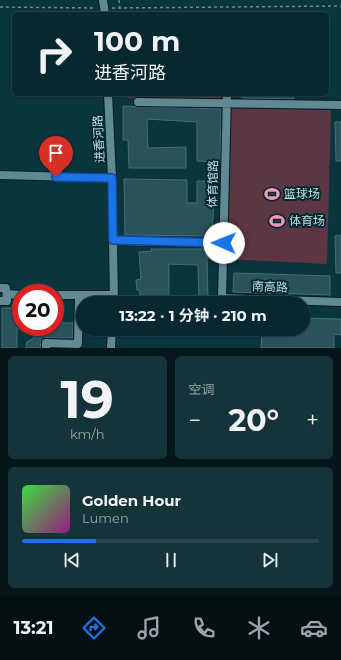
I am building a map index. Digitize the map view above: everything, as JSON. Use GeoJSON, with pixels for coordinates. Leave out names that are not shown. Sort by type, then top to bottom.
{"type":"FeatureCollection","features":[{"type":"Feature","properties":{"kind":"street","name":"进香河路"},"geometry":{"type":"LineString","coordinates":[[108,96],[112,178],[114,296]]}},
{"type":"Feature","properties":{"kind":"street","name":"体育馆路"},"geometry":{"type":"LineString","coordinates":[[222,296],[227,96]]}},
{"type":"Feature","properties":{"kind":"street"},"geometry":{"type":"LineString","coordinates":[[138,102],[341,105]]}},
{"type":"Feature","properties":{"kind":"street"},"geometry":{"type":"LineString","coordinates":[[0,175],[112,178]]}},
{"type":"Feature","properties":{"kind":"street"},"geometry":{"type":"LineString","coordinates":[[113,240],[224,243]]}},
{"type":"Feature","properties":{"kind":"street"},"geometry":{"type":"LineString","coordinates":[[0,288],[6,288],[7,294],[7,301],[0,302]]}},
{"type":"Feature","properties":{"kind":"street"},"geometry":{"type":"LineString","coordinates":[[7,294],[12,294]]}},
{"type":"Feature","properties":{"kind":"street"},"geometry":{"type":"LineString","coordinates":[[64,295],[88,296]]}},
{"type":"Feature","properties":{"kind":"street"},"geometry":{"type":"LineString","coordinates":[[46,348],[46,344],[78,344],[79,295]]}},
{"type":"Feature","properties":{"kind":"street","name":"南高路"},"geometry":{"type":"LineString","coordinates":[[310,301],[341,302]]}},
{"type":"Feature","properties":{"kind":"street"},"geometry":{"type":"LineString","coordinates":[[111,348],[112,336]]}},
{"type":"Feature","properties":{"kind":"path"},"geometry":{"type":"LineString","coordinates":[[119,0],[120,8]]}},
{"type":"Feature","properties":{"kind":"path"},"geometry":{"type":"LineString","coordinates":[[0,7],[120,8],[341,6]]}},
{"type":"Feature","properties":{"kind":"shaded area"},"geometry":{"type":"Polygon","coordinates":[[[128,96],[221,96],[220,102],[127,98],[128,96]]]}},
{"type":"Feature","properties":{"kind":"shaded area","name":"体育场"},"geometry":{"type":"Polygon","coordinates":[[[228,108],[331,110],[327,264],[225,259],[228,108]]]}},
{"type":"Feature","properties":{"kind":"building"},"geometry":{"type":"Polygon","coordinates":[[[242,96],[294,96],[294,99],[242,98],[242,96]]]}},
{"type":"Feature","properties":{"kind":"building"},"geometry":{"type":"Polygon","coordinates":[[[123,106],[221,109],[220,162],[197,161],[197,122],[147,119],[148,148],[186,147],[186,168],[129,168],[128,140],[123,140],[123,106]]]}},
{"type":"Feature","properties":{"kind":"building"},"geometry":{"type":"Polygon","coordinates":[[[335,122],[341,122],[341,161],[336,161],[335,122]]]}},
{"type":"Feature","properties":{"kind":"building"},"geometry":{"type":"Polygon","coordinates":[[[124,179],[187,180],[187,203],[197,203],[197,181],[215,181],[212,236],[125,235],[124,179]]]}},
{"type":"Feature","properties":{"kind":"building"},"geometry":{"type":"Polygon","coordinates":[[[341,235],[341,273],[336,273],[335,236],[341,235]]]}},
{"type":"Feature","properties":{"kind":"building"},"geometry":{"type":"Polygon","coordinates":[[[151,249],[210,249],[210,256],[207,256],[208,296],[199,296],[198,265],[169,264],[169,296],[140,296],[140,290],[137,290],[136,280],[141,279],[139,252],[152,251],[151,249]]]}},
{"type":"Feature","properties":{"kind":"building"},"geometry":{"type":"Polygon","coordinates":[[[234,273],[330,276],[330,295],[233,292],[234,273]]]}},
{"type":"Feature","properties":{"kind":"building"},"geometry":{"type":"Polygon","coordinates":[[[2,308],[12,308],[12,336],[17,336],[17,348],[2,348],[2,308]]]}},
{"type":"Feature","properties":{"kind":"building"},"geometry":{"type":"Polygon","coordinates":[[[310,318],[341,319],[341,335],[334,334],[334,348],[261,348],[262,336],[310,336],[310,318]]]}},
{"type":"Feature","properties":{"kind":"building"},"geometry":{"type":"Polygon","coordinates":[[[64,323],[73,323],[73,338],[46,338],[41,341],[40,348],[26,348],[27,342],[34,338],[34,336],[64,336],[64,323]]]}},
{"type":"Feature","properties":{"kind":"place","name":"篮球场"},"geometry":{"type":"Point","coordinates":[272,194]}},
{"type":"Feature","properties":{"kind":"place","name":"体育场"},"geometry":{"type":"Point","coordinates":[277,221]}},
{"type":"Feature","properties":{"kind":"route"},"geometry":{"type":"LineString","coordinates":[[56,177],[112,178],[113,240],[224,243]]}}]}
